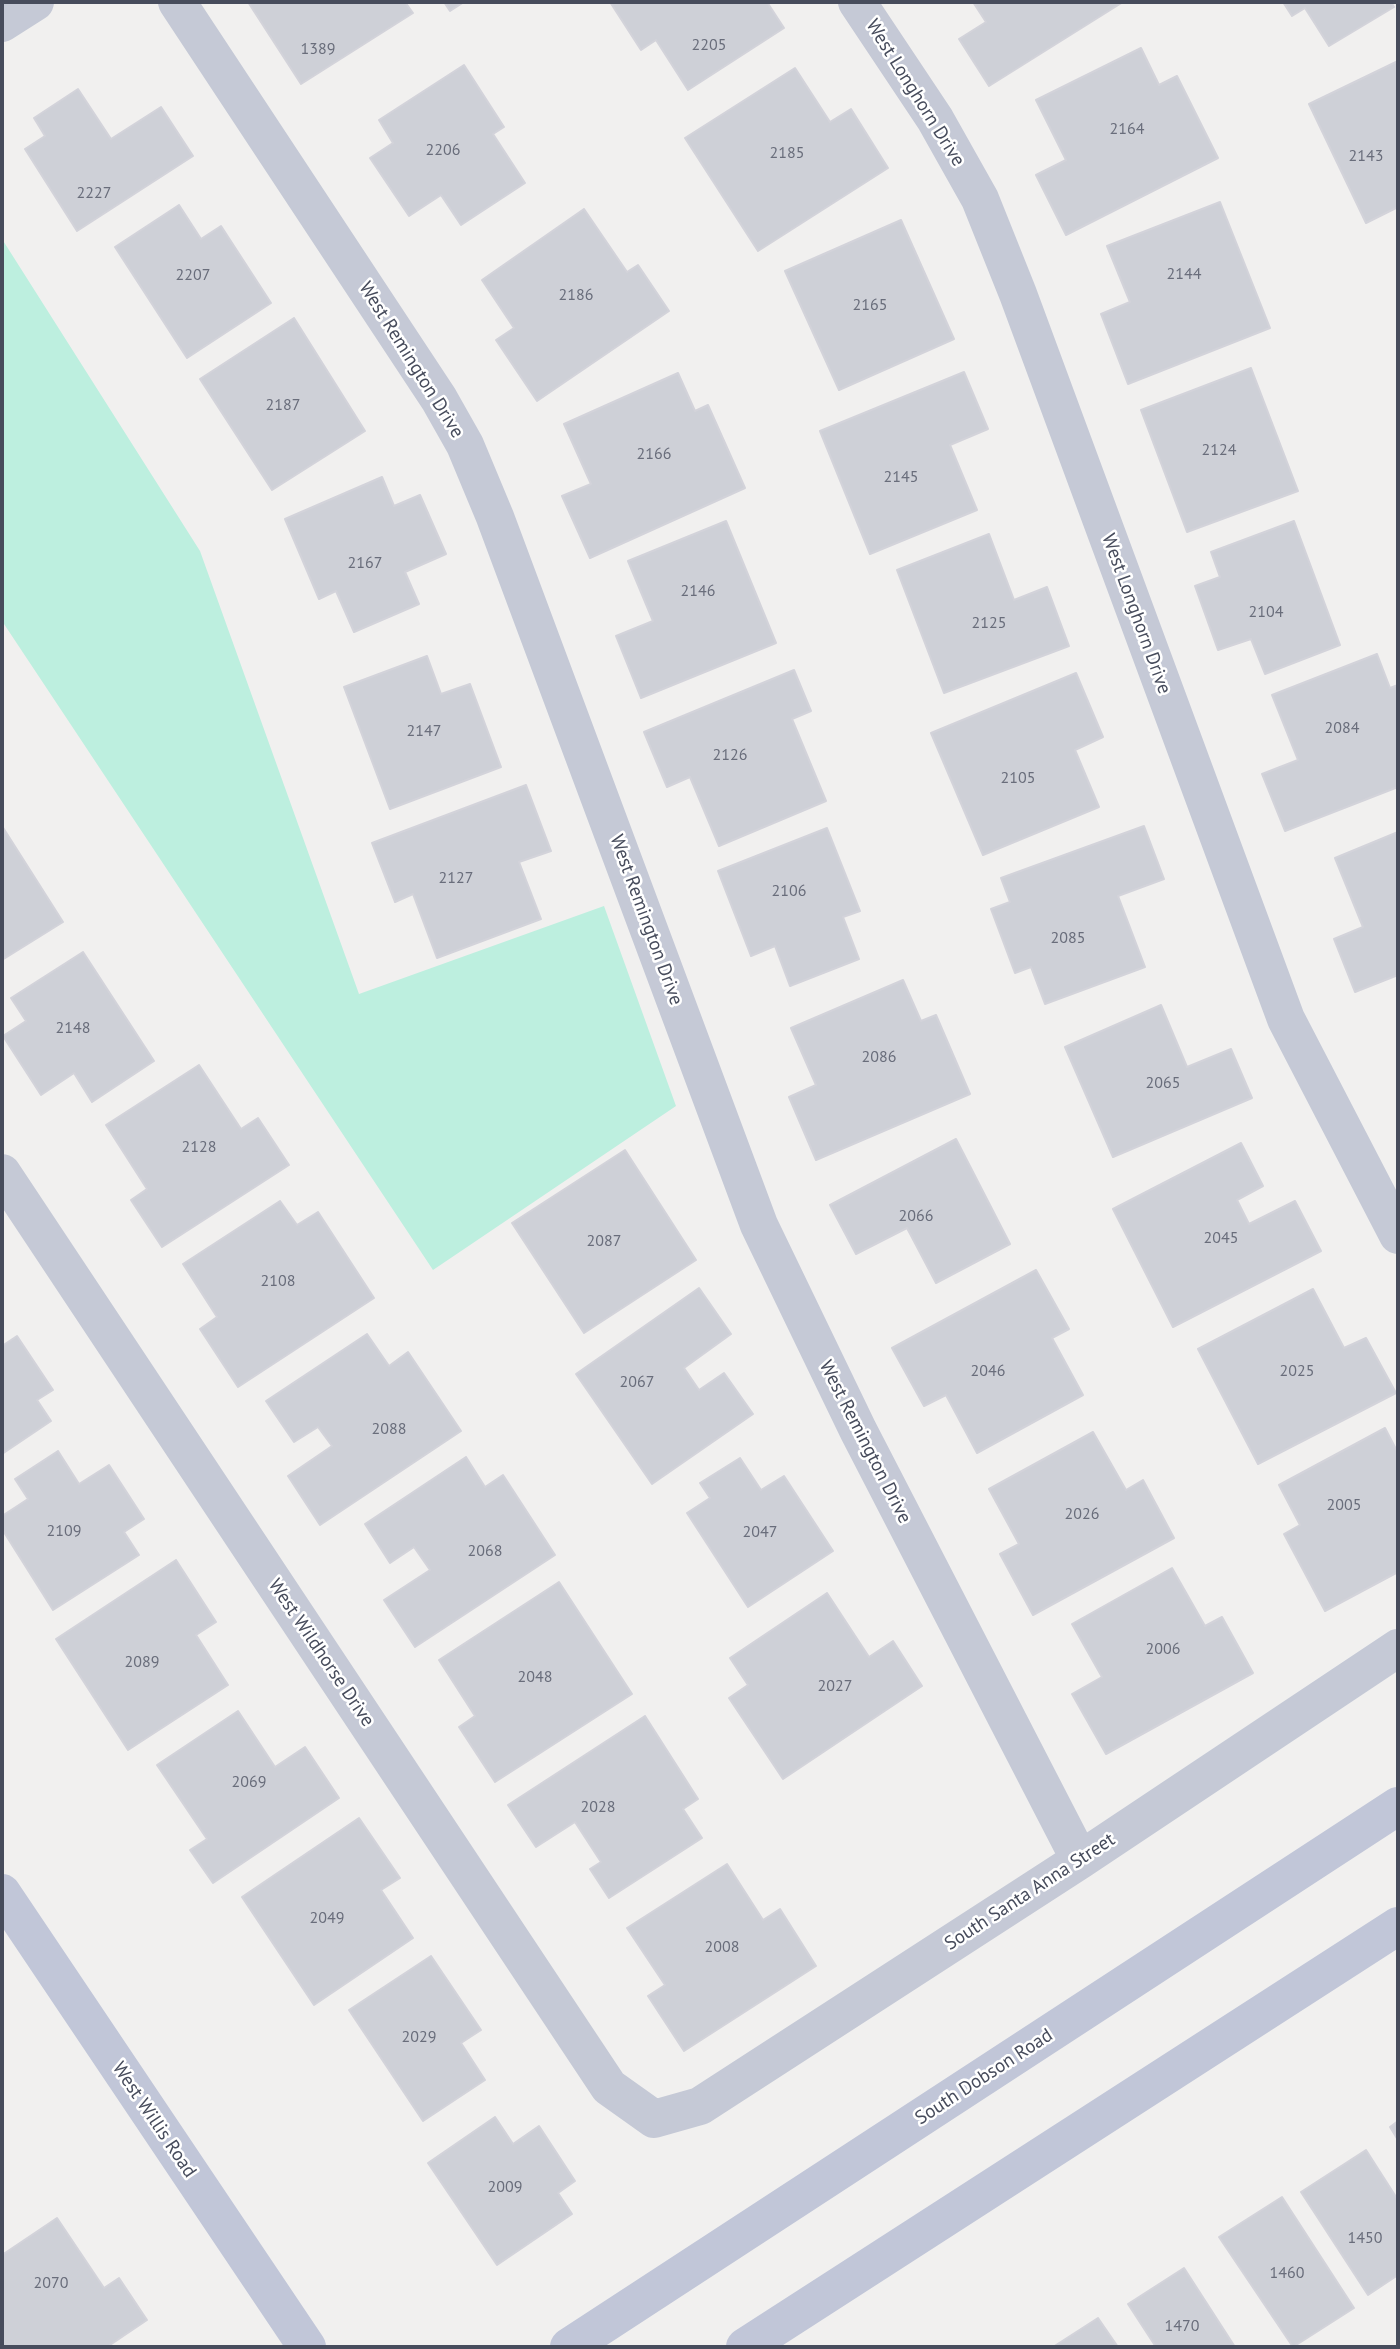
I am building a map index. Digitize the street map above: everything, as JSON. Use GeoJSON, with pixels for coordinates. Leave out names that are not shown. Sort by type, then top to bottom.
{"type":"FeatureCollection","features":[{"type":"Feature","properties":{"kind":"main road","name":"South Dobson Road"},"geometry":{"type":"LineString","coordinates":[[569,2347],[1398,1806]]}},
{"type":"Feature","properties":{"kind":"main road","name":"West Willis Road"},"geometry":{"type":"LineString","coordinates":[[2,1893],[307,2347]]}},
{"type":"Feature","properties":{"kind":"main road"},"geometry":{"type":"LineString","coordinates":[[745,2347],[1398,1926]]}},
{"type":"Feature","properties":{"kind":"street"},"geometry":{"type":"LineString","coordinates":[[2,23],[35,2]]}},
{"type":"Feature","properties":{"kind":"street","name":"West Remington Drive"},"geometry":{"type":"LineString","coordinates":[[177,2],[439,399],[466,445],[759,1225],[858,1430],[1080,1860]]}},
{"type":"Feature","properties":{"kind":"street","name":"West Longhorn Drive"},"geometry":{"type":"LineString","coordinates":[[857,2],[935,119],[979,199],[1023,307],[1286,1019],[1398,1235]]}},
{"type":"Feature","properties":{"kind":"street","name":"West Wildhorse Drive"},"geometry":{"type":"LineString","coordinates":[[2,1174],[609,2087],[654,2119]]}},
{"type":"Feature","properties":{"kind":"street","name":"South Santa Anna Street"},"geometry":{"type":"LineString","coordinates":[[654,2119],[700,2106],[1080,1860],[1398,1648]]}},
{"type":"Feature","properties":{"kind":"green space"},"geometry":{"type":"Polygon","coordinates":[[[2,239],[200,551],[359,994],[604,906],[676,1106],[433,1270],[2,621],[2,239]]]}},
{"type":"Feature","properties":{"kind":"building"},"geometry":{"type":"Polygon","coordinates":[[[248,2],[405,2],[413,13],[301,84],[248,2]]]}},
{"type":"Feature","properties":{"kind":"building"},"geometry":{"type":"Polygon","coordinates":[[[444,2],[464,2],[450,11],[444,2]]]}},
{"type":"Feature","properties":{"kind":"building"},"geometry":{"type":"Polygon","coordinates":[[[610,2],[767,2],[784,28],[688,90],[656,40],[641,50],[610,2]]]}},
{"type":"Feature","properties":{"kind":"building"},"geometry":{"type":"Polygon","coordinates":[[[973,2],[1123,2],[989,86],[959,39],[986,22],[973,2]]]}},
{"type":"Feature","properties":{"kind":"building"},"geometry":{"type":"Polygon","coordinates":[[[1283,2],[1391,2],[1394,7],[1329,46],[1305,8],[1292,16],[1283,2]]]}},
{"type":"Feature","properties":{"kind":"building"},"geometry":{"type":"Polygon","coordinates":[[[1141,48],[1159,85],[1177,76],[1218,158],[1066,235],[1036,175],[1066,160],[1036,100],[1141,48]]]}},
{"type":"Feature","properties":{"kind":"building"},"geometry":{"type":"Polygon","coordinates":[[[1398,61],[1398,207],[1366,223],[1309,104],[1398,61]]]}},
{"type":"Feature","properties":{"kind":"building"},"geometry":{"type":"Polygon","coordinates":[[[464,65],[504,127],[493,134],[525,183],[461,225],[441,195],[409,216],[370,158],[393,143],[379,120],[464,65]]]}},
{"type":"Feature","properties":{"kind":"building"},"geometry":{"type":"Polygon","coordinates":[[[795,68],[830,122],[851,109],[888,168],[758,251],[685,138],[795,68]]]}},
{"type":"Feature","properties":{"kind":"building"},"geometry":{"type":"Polygon","coordinates":[[[78,89],[111,139],[161,107],[193,156],[77,231],[25,149],[45,136],[34,118],[78,89]]]}},
{"type":"Feature","properties":{"kind":"building"},"geometry":{"type":"Polygon","coordinates":[[[1220,202],[1270,328],[1128,384],[1101,314],[1130,302],[1107,246],[1220,202]]]}},
{"type":"Feature","properties":{"kind":"building"},"geometry":{"type":"Polygon","coordinates":[[[179,205],[201,239],[221,226],[271,303],[187,358],[115,247],[179,205]]]}},
{"type":"Feature","properties":{"kind":"building"},"geometry":{"type":"Polygon","coordinates":[[[584,209],[627,272],[638,265],[669,311],[537,401],[496,340],[514,328],[482,280],[584,209]]]}},
{"type":"Feature","properties":{"kind":"building"},"geometry":{"type":"Polygon","coordinates":[[[901,220],[954,339],[839,390],[785,271],[901,220]]]}},
{"type":"Feature","properties":{"kind":"building"},"geometry":{"type":"Polygon","coordinates":[[[294,318],[365,431],[272,490],[200,379],[294,318]]]}},
{"type":"Feature","properties":{"kind":"building"},"geometry":{"type":"Polygon","coordinates":[[[1251,368],[1298,491],[1187,532],[1141,410],[1251,368]]]}},
{"type":"Feature","properties":{"kind":"building"},"geometry":{"type":"Polygon","coordinates":[[[964,372],[988,429],[950,445],[977,510],[870,554],[820,431],[964,372]]]}},
{"type":"Feature","properties":{"kind":"building"},"geometry":{"type":"Polygon","coordinates":[[[678,373],[695,411],[708,405],[745,488],[590,558],[562,496],[591,484],[564,424],[678,373]]]}},
{"type":"Feature","properties":{"kind":"building"},"geometry":{"type":"Polygon","coordinates":[[[382,477],[394,506],[420,495],[446,554],[405,572],[419,604],[354,632],[336,591],[319,599],[285,519],[382,477]]]}},
{"type":"Feature","properties":{"kind":"building"},"geometry":{"type":"Polygon","coordinates":[[[726,521],[776,643],[641,698],[616,636],[653,621],[628,561],[726,521]]]}},
{"type":"Feature","properties":{"kind":"building"},"geometry":{"type":"Polygon","coordinates":[[[1294,521],[1340,645],[1265,674],[1251,639],[1218,650],[1195,586],[1220,577],[1211,552],[1294,521]]]}},
{"type":"Feature","properties":{"kind":"building"},"geometry":{"type":"Polygon","coordinates":[[[989,534],[1014,600],[1047,587],[1069,646],[944,693],[897,570],[989,534]]]}},
{"type":"Feature","properties":{"kind":"building"},"geometry":{"type":"Polygon","coordinates":[[[1377,654],[1390,688],[1398,685],[1398,787],[1285,831],[1262,774],[1298,760],[1272,695],[1377,654]]]}},
{"type":"Feature","properties":{"kind":"building"},"geometry":{"type":"Polygon","coordinates":[[[427,656],[441,694],[470,684],[501,767],[390,809],[344,687],[427,656]]]}},
{"type":"Feature","properties":{"kind":"building"},"geometry":{"type":"Polygon","coordinates":[[[794,670],[811,711],[792,719],[826,801],[719,846],[690,777],[667,787],[644,732],[794,670]]]}},
{"type":"Feature","properties":{"kind":"building"},"geometry":{"type":"Polygon","coordinates":[[[1076,673],[1103,737],[1075,750],[1099,807],[983,855],[931,733],[1076,673]]]}},
{"type":"Feature","properties":{"kind":"building"},"geometry":{"type":"Polygon","coordinates":[[[526,785],[551,851],[519,862],[541,919],[437,958],[413,894],[395,902],[372,843],[526,785]]]}},
{"type":"Feature","properties":{"kind":"building"},"geometry":{"type":"Polygon","coordinates":[[[2,826],[63,922],[2,960],[2,826]]]}},
{"type":"Feature","properties":{"kind":"building"},"geometry":{"type":"Polygon","coordinates":[[[1144,826],[1164,879],[1118,896],[1145,967],[1045,1004],[1031,967],[1015,973],[991,909],[1010,902],[1001,878],[1144,826]]]}},
{"type":"Feature","properties":{"kind":"building"},"geometry":{"type":"Polygon","coordinates":[[[827,828],[860,911],[843,917],[859,959],[790,986],[775,946],[751,956],[718,871],[827,828]]]}},
{"type":"Feature","properties":{"kind":"building"},"geometry":{"type":"Polygon","coordinates":[[[1398,832],[1398,975],[1355,992],[1334,939],[1363,927],[1335,858],[1398,832]]]}},
{"type":"Feature","properties":{"kind":"building"},"geometry":{"type":"Polygon","coordinates":[[[83,952],[154,1061],[92,1102],[74,1073],[41,1095],[3,1036],[26,1021],[11,998],[83,952]]]}},
{"type":"Feature","properties":{"kind":"building"},"geometry":{"type":"Polygon","coordinates":[[[903,980],[921,1021],[936,1015],[970,1094],[816,1160],[789,1097],[816,1085],[791,1028],[903,980]]]}},
{"type":"Feature","properties":{"kind":"building"},"geometry":{"type":"Polygon","coordinates":[[[1161,1005],[1187,1067],[1231,1049],[1252,1098],[1113,1157],[1065,1047],[1161,1005]]]}},
{"type":"Feature","properties":{"kind":"building"},"geometry":{"type":"Polygon","coordinates":[[[199,1065],[241,1129],[258,1118],[289,1165],[162,1247],[131,1200],[147,1189],[106,1125],[199,1065]]]}},
{"type":"Feature","properties":{"kind":"building"},"geometry":{"type":"Polygon","coordinates":[[[956,1139],[1010,1244],[936,1283],[907,1228],[856,1254],[830,1205],[956,1139]]]}},
{"type":"Feature","properties":{"kind":"building"},"geometry":{"type":"Polygon","coordinates":[[[1241,1143],[1263,1186],[1237,1200],[1249,1224],[1295,1201],[1321,1251],[1173,1327],[1113,1209],[1241,1143]]]}},
{"type":"Feature","properties":{"kind":"building"},"geometry":{"type":"Polygon","coordinates":[[[625,1150],[696,1260],[584,1333],[512,1223],[625,1150]]]}},
{"type":"Feature","properties":{"kind":"building"},"geometry":{"type":"Polygon","coordinates":[[[280,1201],[297,1225],[318,1212],[374,1298],[238,1387],[200,1329],[217,1317],[183,1264],[280,1201]]]}},
{"type":"Feature","properties":{"kind":"building"},"geometry":{"type":"Polygon","coordinates":[[[1036,1270],[1069,1329],[1052,1338],[1083,1395],[977,1453],[946,1395],[924,1406],[892,1348],[1036,1270]]]}},
{"type":"Feature","properties":{"kind":"building"},"geometry":{"type":"Polygon","coordinates":[[[699,1288],[731,1334],[684,1368],[699,1390],[724,1373],[753,1414],[652,1484],[576,1374],[699,1288]]]}},
{"type":"Feature","properties":{"kind":"building"},"geometry":{"type":"Polygon","coordinates":[[[1313,1289],[1344,1348],[1366,1338],[1396,1393],[1258,1464],[1198,1349],[1313,1289]]]}},
{"type":"Feature","properties":{"kind":"building"},"geometry":{"type":"Polygon","coordinates":[[[367,1334],[389,1366],[408,1352],[461,1431],[320,1525],[288,1476],[332,1446],[318,1427],[294,1442],[266,1401],[367,1334]]]}},
{"type":"Feature","properties":{"kind":"building"},"geometry":{"type":"Polygon","coordinates":[[[17,1336],[53,1390],[37,1400],[51,1421],[2,1454],[2,1346],[17,1336]]]}},
{"type":"Feature","properties":{"kind":"building"},"geometry":{"type":"Polygon","coordinates":[[[1385,1428],[1398,1453],[1398,1572],[1325,1611],[1284,1534],[1300,1525],[1279,1485],[1385,1428]]]}},
{"type":"Feature","properties":{"kind":"building"},"geometry":{"type":"Polygon","coordinates":[[[1093,1432],[1126,1490],[1143,1480],[1174,1538],[1033,1615],[1000,1554],[1019,1544],[989,1489],[1093,1432]]]}},
{"type":"Feature","properties":{"kind":"building"},"geometry":{"type":"Polygon","coordinates":[[[58,1451],[79,1484],[109,1465],[144,1519],[124,1532],[139,1555],[53,1610],[2,1529],[2,1516],[28,1499],[15,1479],[58,1451]]]}},
{"type":"Feature","properties":{"kind":"building"},"geometry":{"type":"Polygon","coordinates":[[[466,1457],[485,1487],[503,1475],[555,1555],[415,1647],[384,1600],[430,1570],[414,1547],[390,1563],[365,1524],[466,1457]]]}},
{"type":"Feature","properties":{"kind":"building"},"geometry":{"type":"Polygon","coordinates":[[[740,1458],[761,1490],[784,1476],[833,1551],[748,1607],[687,1513],[710,1498],[700,1483],[740,1458]]]}},
{"type":"Feature","properties":{"kind":"building"},"geometry":{"type":"Polygon","coordinates":[[[176,1560],[216,1622],[196,1635],[228,1685],[128,1750],[56,1639],[176,1560]]]}},
{"type":"Feature","properties":{"kind":"building"},"geometry":{"type":"Polygon","coordinates":[[[1172,1568],[1205,1626],[1222,1617],[1253,1673],[1106,1754],[1072,1694],[1102,1677],[1072,1624],[1172,1568]]]}},
{"type":"Feature","properties":{"kind":"building"},"geometry":{"type":"Polygon","coordinates":[[[559,1582],[632,1694],[495,1782],[459,1727],[475,1716],[439,1660],[559,1582]]]}},
{"type":"Feature","properties":{"kind":"building"},"geometry":{"type":"Polygon","coordinates":[[[827,1593],[869,1657],[893,1641],[922,1686],[783,1779],[729,1698],[748,1685],[730,1658],[827,1593]]]}},
{"type":"Feature","properties":{"kind":"building"},"geometry":{"type":"Polygon","coordinates":[[[238,1711],[275,1767],[305,1747],[339,1798],[213,1883],[190,1850],[207,1839],[157,1765],[238,1711]]]}},
{"type":"Feature","properties":{"kind":"building"},"geometry":{"type":"Polygon","coordinates":[[[645,1716],[698,1799],[683,1809],[702,1838],[609,1898],[590,1869],[601,1862],[575,1822],[536,1847],[508,1805],[645,1716]]]}},
{"type":"Feature","properties":{"kind":"building"},"geometry":{"type":"Polygon","coordinates":[[[359,1818],[400,1878],[381,1890],[413,1938],[314,2005],[242,1897],[359,1818]]]}},
{"type":"Feature","properties":{"kind":"building"},"geometry":{"type":"Polygon","coordinates":[[[727,1864],[763,1920],[780,1909],[816,1966],[684,2051],[648,1996],[665,1985],[627,1928],[727,1864]]]}},
{"type":"Feature","properties":{"kind":"building"},"geometry":{"type":"Polygon","coordinates":[[[431,1956],[481,2030],[461,2043],[485,2080],[423,2121],[349,2010],[431,1956]]]}},
{"type":"Feature","properties":{"kind":"building"},"geometry":{"type":"Polygon","coordinates":[[[495,2117],[513,2144],[539,2126],[575,2181],[558,2193],[572,2214],[497,2265],[428,2163],[495,2117]]]}},
{"type":"Feature","properties":{"kind":"building"},"geometry":{"type":"Polygon","coordinates":[[[1398,2121],[1398,2140],[1390,2127],[1398,2121]]]}},
{"type":"Feature","properties":{"kind":"building"},"geometry":{"type":"Polygon","coordinates":[[[1366,2150],[1398,2200],[1398,2275],[1368,2295],[1301,2192],[1366,2150]]]}},
{"type":"Feature","properties":{"kind":"building"},"geometry":{"type":"Polygon","coordinates":[[[1282,2197],[1354,2308],[1293,2347],[1219,2237],[1282,2197]]]}},
{"type":"Feature","properties":{"kind":"building"},"geometry":{"type":"Polygon","coordinates":[[[57,2218],[104,2288],[119,2278],[147,2320],[107,2347],[2,2347],[2,2255],[57,2218]]]}},
{"type":"Feature","properties":{"kind":"building"},"geometry":{"type":"Polygon","coordinates":[[[1184,2268],[1235,2347],[1156,2347],[1128,2304],[1184,2268]]]}},
{"type":"Feature","properties":{"kind":"building"},"geometry":{"type":"Polygon","coordinates":[[[1098,2318],[1118,2347],[1053,2347],[1098,2318]]]}}]}
